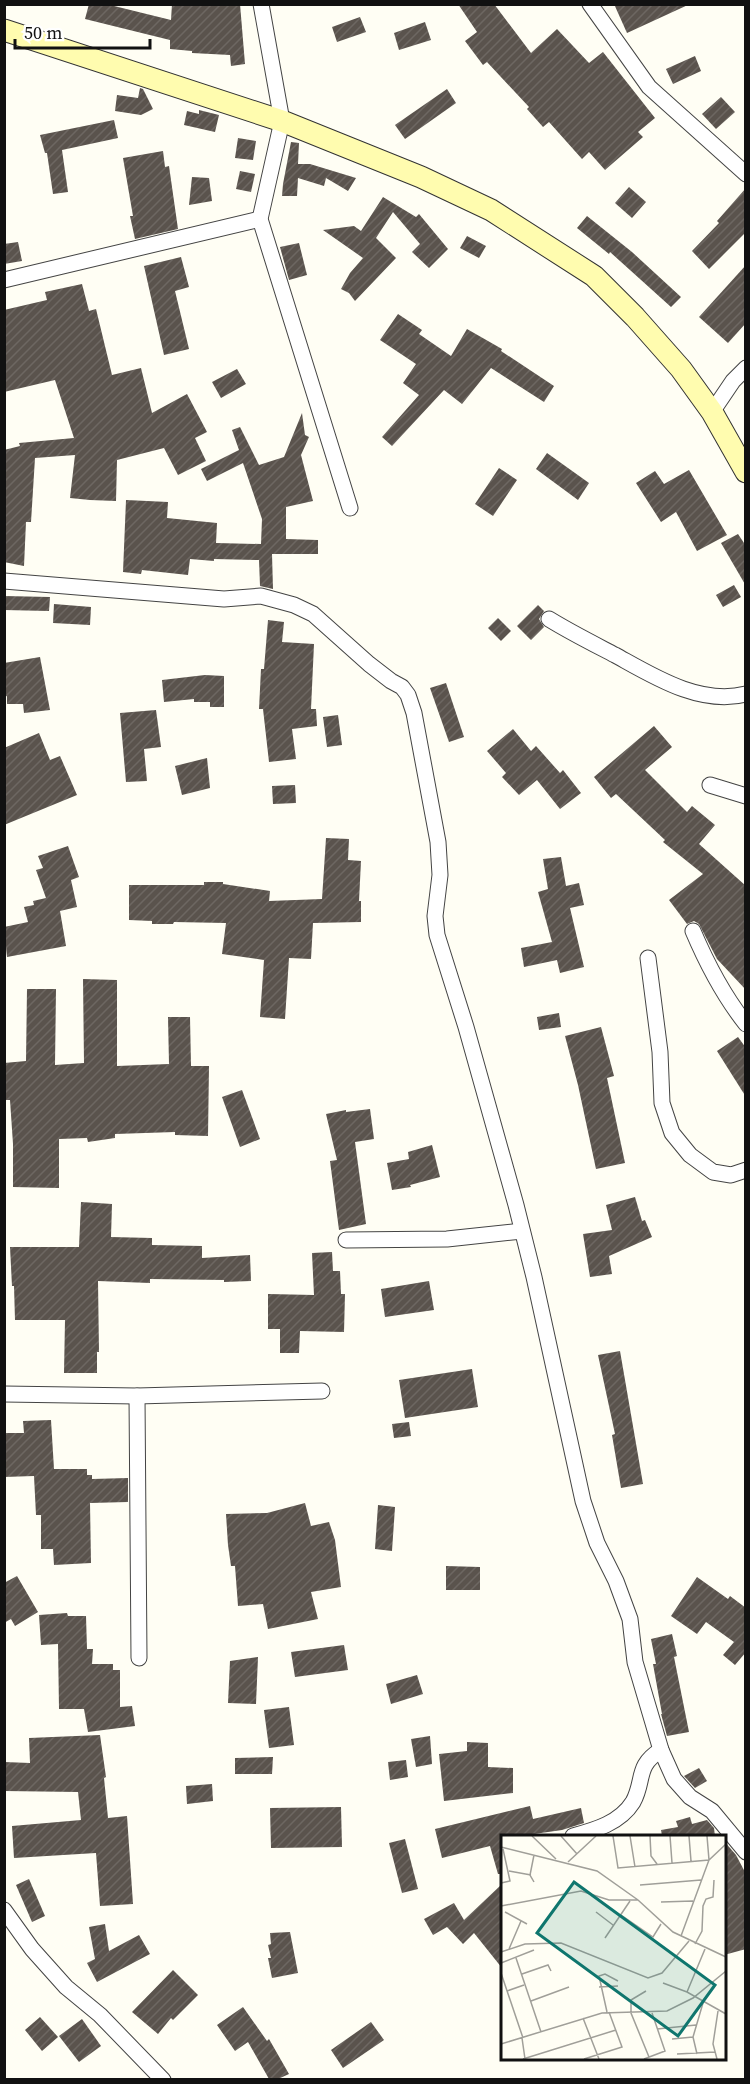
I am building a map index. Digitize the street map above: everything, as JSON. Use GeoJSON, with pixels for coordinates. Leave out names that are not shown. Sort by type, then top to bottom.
{"type":"FeatureCollection","features":[{"type":"Feature","properties":{"kind":"street"},"geometry":{"type":"LineString","coordinates":[[261,4],[282,121],[260,219],[350,508]]}},
{"type":"Feature","properties":{"kind":"street"},"geometry":{"type":"LineString","coordinates":[[590,4],[649,87],[746,174]]}},
{"type":"Feature","properties":{"kind":"street"},"geometry":{"type":"LineString","coordinates":[[4,30],[282,121],[421,177],[491,210],[594,276],[635,317],[681,369],[712,412],[746,472]]}},
{"type":"Feature","properties":{"kind":"street"},"geometry":{"type":"LineString","coordinates":[[4,280],[260,219]]}},
{"type":"Feature","properties":{"kind":"street"},"geometry":{"type":"LineString","coordinates":[[712,412],[733,381],[746,368]]}},
{"type":"Feature","properties":{"kind":"street"},"geometry":{"type":"LineString","coordinates":[[4,580],[224,599],[261,596],[278,600],[313,614],[369,664],[402,687],[408,695],[414,712],[438,842],[440,875],[435,916],[437,935],[466,1027],[534,1277],[583,1501],[597,1543],[616,1581],[630,1619],[635,1662],[661,1750],[674,1779],[690,1797],[712,1811],[746,1852]]}},
{"type":"Feature","properties":{"kind":"street"},"geometry":{"type":"LineString","coordinates":[[549,619],[664,681],[680,687],[731,698],[746,694]]}},
{"type":"Feature","properties":{"kind":"street"},"geometry":{"type":"LineString","coordinates":[[710,785],[746,796]]}},
{"type":"Feature","properties":{"kind":"street"},"geometry":{"type":"LineString","coordinates":[[693,931],[728,1001],[746,1024]]}},
{"type":"Feature","properties":{"kind":"street"},"geometry":{"type":"LineString","coordinates":[[648,958],[660,1052],[662,1103],[672,1133],[690,1155],[713,1172],[731,1175],[746,1170]]}},
{"type":"Feature","properties":{"kind":"street"},"geometry":{"type":"LineString","coordinates":[[346,1240],[447,1239],[522,1231]]}},
{"type":"Feature","properties":{"kind":"street"},"geometry":{"type":"LineString","coordinates":[[4,1394],[137,1396],[322,1391]]}},
{"type":"Feature","properties":{"kind":"street"},"geometry":{"type":"LineString","coordinates":[[137,1396],[139,1658]]}},
{"type":"Feature","properties":{"kind":"street"},"geometry":{"type":"LineString","coordinates":[[576,1835],[607,1825],[624,1812],[633,1801],[646,1762],[650,1756],[661,1750]]}},
{"type":"Feature","properties":{"kind":"street"},"geometry":{"type":"LineString","coordinates":[[4,1910],[32,1949],[66,1987],[100,2015],[163,2079]]}},
{"type":"Feature","properties":{"kind":"building"},"geometry":{"type":"Polygon","coordinates":[[[89,4],[106,4],[171,20],[172,4],[240,4],[245,64],[231,66],[230,55],[170,49],[170,40],[85,19],[89,4]]]}},
{"type":"Feature","properties":{"kind":"building"},"geometry":{"type":"Polygon","coordinates":[[[458,4],[494,4],[531,53],[557,29],[589,63],[603,52],[655,118],[638,132],[643,137],[605,170],[589,152],[582,159],[549,122],[543,127],[527,109],[529,107],[487,62],[483,65],[465,41],[477,32],[458,4]]]}},
{"type":"Feature","properties":{"kind":"building"},"geometry":{"type":"Polygon","coordinates":[[[614,4],[690,4],[627,33],[614,4]]]}},
{"type":"Feature","properties":{"kind":"building"},"geometry":{"type":"Polygon","coordinates":[[[360,17],[366,32],[337,42],[332,27],[360,17]]]}},
{"type":"Feature","properties":{"kind":"building"},"geometry":{"type":"Polygon","coordinates":[[[425,22],[431,40],[399,50],[394,33],[425,22]]]}},
{"type":"Feature","properties":{"kind":"building"},"geometry":{"type":"Polygon","coordinates":[[[695,56],[701,71],[673,84],[666,69],[695,56]]]}},
{"type":"Feature","properties":{"kind":"building"},"geometry":{"type":"Polygon","coordinates":[[[140,88],[143,89],[153,109],[141,115],[115,111],[117,95],[138,98],[140,88]]]}},
{"type":"Feature","properties":{"kind":"building"},"geometry":{"type":"Polygon","coordinates":[[[447,89],[456,103],[405,139],[395,125],[447,89]]]}},
{"type":"Feature","properties":{"kind":"building"},"geometry":{"type":"Polygon","coordinates":[[[721,97],[735,112],[716,129],[702,114],[721,97]]]}},
{"type":"Feature","properties":{"kind":"building"},"geometry":{"type":"Polygon","coordinates":[[[199,110],[219,115],[215,132],[184,125],[187,111],[199,114],[199,110]]]}},
{"type":"Feature","properties":{"kind":"building"},"geometry":{"type":"Polygon","coordinates":[[[114,120],[118,138],[62,150],[68,192],[53,194],[47,153],[45,153],[40,135],[114,120]]]}},
{"type":"Feature","properties":{"kind":"building"},"geometry":{"type":"Polygon","coordinates":[[[238,138],[256,141],[253,160],[235,158],[238,138]]]}},
{"type":"Feature","properties":{"kind":"building"},"geometry":{"type":"Polygon","coordinates":[[[291,142],[299,143],[298,164],[310,164],[356,178],[348,191],[326,178],[324,186],[298,178],[297,196],[282,196],[291,142]]]}},
{"type":"Feature","properties":{"kind":"building"},"geometry":{"type":"Polygon","coordinates":[[[163,151],[165,167],[169,166],[178,229],[135,239],[123,158],[163,151]]]}},
{"type":"Feature","properties":{"kind":"building"},"geometry":{"type":"Polygon","coordinates":[[[240,171],[255,174],[251,192],[236,189],[240,171]]]}},
{"type":"Feature","properties":{"kind":"building"},"geometry":{"type":"Polygon","coordinates":[[[192,177],[209,178],[212,201],[189,205],[192,177]]]}},
{"type":"Feature","properties":{"kind":"building"},"geometry":{"type":"Polygon","coordinates":[[[629,187],[646,202],[632,218],[615,203],[629,187]]]}},
{"type":"Feature","properties":{"kind":"building"},"geometry":{"type":"Polygon","coordinates":[[[746,188],[746,232],[709,269],[692,251],[719,223],[717,221],[746,188]]]}},
{"type":"Feature","properties":{"kind":"building"},"geometry":{"type":"Polygon","coordinates":[[[383,197],[416,217],[419,214],[448,249],[429,268],[412,252],[420,244],[393,212],[376,238],[396,258],[355,301],[349,293],[341,289],[350,273],[363,258],[323,230],[354,226],[361,231],[383,197]]]}},
{"type":"Feature","properties":{"kind":"building"},"geometry":{"type":"Polygon","coordinates":[[[587,216],[632,252],[681,297],[671,307],[610,252],[609,254],[577,228],[587,216]]]}},
{"type":"Feature","properties":{"kind":"building"},"geometry":{"type":"Polygon","coordinates":[[[467,236],[486,246],[479,258],[460,248],[467,236]]]}},
{"type":"Feature","properties":{"kind":"building"},"geometry":{"type":"Polygon","coordinates":[[[18,242],[22,261],[4,264],[4,244],[18,242]]]}},
{"type":"Feature","properties":{"kind":"building"},"geometry":{"type":"Polygon","coordinates":[[[299,243],[307,275],[289,280],[280,247],[299,243]]]}},
{"type":"Feature","properties":{"kind":"building"},"geometry":{"type":"Polygon","coordinates":[[[181,257],[189,287],[175,291],[189,349],[164,355],[144,266],[181,257]]]}},
{"type":"Feature","properties":{"kind":"building"},"geometry":{"type":"Polygon","coordinates":[[[746,265],[746,323],[728,343],[699,317],[746,265]]]}},
{"type":"Feature","properties":{"kind":"building"},"geometry":{"type":"Polygon","coordinates":[[[82,284],[89,311],[96,309],[112,375],[141,368],[152,413],[187,394],[207,432],[195,438],[206,461],[178,475],[164,448],[117,460],[116,501],[70,498],[75,455],[35,458],[31,522],[26,522],[24,566],[4,562],[4,450],[20,446],[19,443],[74,438],[55,380],[4,392],[4,310],[47,300],[45,292],[82,284]]]}},
{"type":"Feature","properties":{"kind":"building"},"geometry":{"type":"Polygon","coordinates":[[[398,314],[422,330],[419,334],[451,356],[467,329],[502,349],[501,351],[554,386],[544,402],[491,368],[462,404],[444,390],[392,446],[382,437],[419,395],[403,383],[416,364],[380,340],[398,314]]]}},
{"type":"Feature","properties":{"kind":"building"},"geometry":{"type":"Polygon","coordinates":[[[237,369],[246,384],[221,398],[212,382],[237,369]]]}},
{"type":"Feature","properties":{"kind":"building"},"geometry":{"type":"Polygon","coordinates":[[[302,413],[305,435],[309,437],[301,455],[313,501],[286,507],[286,539],[318,540],[318,554],[272,554],[273,589],[260,586],[259,560],[190,559],[188,575],[142,570],[141,574],[123,572],[126,500],[168,502],[167,518],[217,523],[216,543],[261,544],[262,519],[243,463],[207,481],[201,469],[239,450],[232,430],[240,427],[259,465],[284,457],[302,413]]]}},
{"type":"Feature","properties":{"kind":"building"},"geometry":{"type":"Polygon","coordinates":[[[547,453],[589,483],[578,500],[536,469],[547,453]]]}},
{"type":"Feature","properties":{"kind":"building"},"geometry":{"type":"Polygon","coordinates":[[[499,468],[517,480],[493,516],[475,504],[499,468]]]}},
{"type":"Feature","properties":{"kind":"building"},"geometry":{"type":"Polygon","coordinates":[[[689,470],[727,535],[697,551],[676,512],[661,522],[636,483],[655,471],[664,484],[689,470]]]}},
{"type":"Feature","properties":{"kind":"building"},"geometry":{"type":"Polygon","coordinates":[[[738,534],[746,546],[746,586],[721,543],[738,534]]]}},
{"type":"Feature","properties":{"kind":"building"},"geometry":{"type":"Polygon","coordinates":[[[734,585],[741,597],[723,607],[716,595],[734,585]]]}},
{"type":"Feature","properties":{"kind":"building"},"geometry":{"type":"Polygon","coordinates":[[[4,596],[50,597],[49,611],[4,610],[4,596]]]}},
{"type":"Feature","properties":{"kind":"building"},"geometry":{"type":"Polygon","coordinates":[[[54,604],[91,607],[90,625],[53,623],[54,604]]]}},
{"type":"Feature","properties":{"kind":"building"},"geometry":{"type":"Polygon","coordinates":[[[538,605],[544,611],[539,619],[544,627],[531,640],[517,626],[538,605]]]}},
{"type":"Feature","properties":{"kind":"building"},"geometry":{"type":"Polygon","coordinates":[[[498,618],[511,631],[501,641],[488,628],[498,618]]]}},
{"type":"Feature","properties":{"kind":"building"},"geometry":{"type":"Polygon","coordinates":[[[268,620],[284,622],[282,642],[314,644],[311,709],[316,709],[317,726],[292,729],[296,759],[269,762],[263,709],[259,709],[261,669],[264,669],[268,620]]]}},
{"type":"Feature","properties":{"kind":"building"},"geometry":{"type":"Polygon","coordinates":[[[40,657],[50,710],[24,713],[23,704],[7,704],[7,696],[4,697],[4,663],[40,657]]]}},
{"type":"Feature","properties":{"kind":"building"},"geometry":{"type":"Polygon","coordinates":[[[205,675],[224,676],[224,707],[210,707],[210,702],[194,702],[194,699],[164,702],[162,680],[205,675]]]}},
{"type":"Feature","properties":{"kind":"building"},"geometry":{"type":"Polygon","coordinates":[[[446,683],[464,737],[449,742],[430,688],[446,683]]]}},
{"type":"Feature","properties":{"kind":"building"},"geometry":{"type":"Polygon","coordinates":[[[156,710],[161,747],[144,749],[147,781],[126,782],[120,713],[156,710]]]}},
{"type":"Feature","properties":{"kind":"building"},"geometry":{"type":"Polygon","coordinates":[[[338,715],[342,745],[327,747],[323,717],[338,715]]]}},
{"type":"Feature","properties":{"kind":"building"},"geometry":{"type":"Polygon","coordinates":[[[654,726],[672,747],[645,770],[687,812],[692,806],[715,825],[699,844],[746,886],[746,990],[717,959],[699,924],[694,921],[687,924],[669,900],[703,874],[663,842],[665,840],[616,794],[611,798],[594,777],[654,726]]]}},
{"type":"Feature","properties":{"kind":"building"},"geometry":{"type":"Polygon","coordinates":[[[513,729],[531,751],[536,746],[560,773],[563,770],[581,793],[560,809],[537,780],[519,795],[502,777],[506,773],[487,751],[513,729]]]}},
{"type":"Feature","properties":{"kind":"building"},"geometry":{"type":"Polygon","coordinates":[[[39,733],[50,760],[60,756],[77,795],[4,825],[4,748],[39,733]]]}},
{"type":"Feature","properties":{"kind":"building"},"geometry":{"type":"Polygon","coordinates":[[[207,758],[210,788],[182,795],[175,766],[207,758]]]}},
{"type":"Feature","properties":{"kind":"building"},"geometry":{"type":"Polygon","coordinates":[[[295,785],[296,803],[273,804],[272,786],[295,785]]]}},
{"type":"Feature","properties":{"kind":"building"},"geometry":{"type":"Polygon","coordinates":[[[326,838],[349,839],[348,860],[361,861],[359,901],[361,901],[361,922],[313,923],[311,959],[289,958],[285,1019],[260,1017],[264,960],[222,954],[226,923],[152,924],[152,921],[129,920],[129,885],[204,885],[204,882],[223,882],[223,884],[270,891],[269,901],[322,899],[326,838]]]}},
{"type":"Feature","properties":{"kind":"building"},"geometry":{"type":"Polygon","coordinates":[[[68,846],[79,877],[71,880],[77,907],[60,911],[66,946],[7,957],[4,927],[28,922],[24,907],[34,905],[33,901],[46,898],[36,870],[43,868],[38,856],[68,846]]]}},
{"type":"Feature","properties":{"kind":"building"},"geometry":{"type":"Polygon","coordinates":[[[561,857],[566,886],[579,883],[584,905],[570,908],[584,967],[560,973],[557,960],[524,967],[521,948],[552,942],[538,892],[548,889],[543,859],[561,857]]]}},
{"type":"Feature","properties":{"kind":"building"},"geometry":{"type":"Polygon","coordinates":[[[83,979],[117,980],[117,1066],[169,1064],[168,1017],[190,1017],[191,1066],[209,1066],[208,1136],[175,1135],[175,1132],[115,1134],[115,1138],[88,1142],[87,1138],[59,1139],[59,1188],[13,1187],[10,1100],[5,1100],[4,1063],[26,1061],[27,989],[56,989],[55,1065],[84,1063],[83,979]]]}},
{"type":"Feature","properties":{"kind":"building"},"geometry":{"type":"Polygon","coordinates":[[[559,1013],[561,1027],[539,1030],[537,1017],[559,1013]]]}},
{"type":"Feature","properties":{"kind":"building"},"geometry":{"type":"Polygon","coordinates":[[[601,1027],[614,1076],[607,1078],[625,1163],[596,1169],[565,1036],[601,1027]]]}},
{"type":"Feature","properties":{"kind":"building"},"geometry":{"type":"Polygon","coordinates":[[[738,1037],[746,1048],[746,1097],[717,1051],[738,1037]]]}},
{"type":"Feature","properties":{"kind":"building"},"geometry":{"type":"Polygon","coordinates":[[[242,1090],[260,1139],[240,1147],[222,1097],[242,1090]]]}},
{"type":"Feature","properties":{"kind":"building"},"geometry":{"type":"Polygon","coordinates":[[[370,1109],[374,1139],[355,1142],[366,1224],[339,1230],[330,1161],[337,1160],[326,1114],[370,1109]]]}},
{"type":"Feature","properties":{"kind":"building"},"geometry":{"type":"Polygon","coordinates":[[[432,1145],[440,1177],[410,1185],[411,1187],[392,1190],[387,1163],[409,1159],[408,1152],[432,1145]]]}},
{"type":"Feature","properties":{"kind":"building"},"geometry":{"type":"Polygon","coordinates":[[[635,1197],[642,1221],[645,1220],[652,1237],[609,1256],[612,1274],[590,1277],[583,1234],[612,1230],[606,1205],[635,1197]]]}},
{"type":"Feature","properties":{"kind":"building"},"geometry":{"type":"Polygon","coordinates":[[[81,1202],[112,1204],[111,1237],[152,1238],[152,1245],[202,1246],[202,1258],[250,1255],[251,1281],[150,1279],[150,1283],[98,1281],[97,1373],[64,1373],[65,1320],[15,1320],[10,1247],[79,1247],[81,1202]]]}},
{"type":"Feature","properties":{"kind":"building"},"geometry":{"type":"Polygon","coordinates":[[[332,1252],[333,1271],[340,1271],[341,1294],[345,1294],[344,1332],[300,1331],[299,1353],[280,1353],[280,1329],[268,1329],[268,1294],[314,1295],[312,1253],[332,1252]]]}},
{"type":"Feature","properties":{"kind":"building"},"geometry":{"type":"Polygon","coordinates":[[[429,1281],[434,1310],[385,1317],[381,1289],[429,1281]]]}},
{"type":"Feature","properties":{"kind":"building"},"geometry":{"type":"Polygon","coordinates":[[[620,1351],[643,1484],[621,1488],[612,1435],[615,1434],[598,1355],[620,1351]]]}},
{"type":"Feature","properties":{"kind":"building"},"geometry":{"type":"Polygon","coordinates":[[[472,1369],[478,1407],[405,1418],[399,1380],[472,1369]]]}},
{"type":"Feature","properties":{"kind":"building"},"geometry":{"type":"Polygon","coordinates":[[[51,1420],[54,1469],[87,1469],[87,1475],[92,1475],[92,1479],[128,1478],[128,1502],[90,1503],[91,1563],[54,1565],[53,1549],[41,1549],[41,1515],[36,1515],[34,1476],[4,1477],[4,1433],[24,1433],[23,1421],[51,1420]]]}},
{"type":"Feature","properties":{"kind":"building"},"geometry":{"type":"Polygon","coordinates":[[[409,1422],[411,1436],[394,1438],[392,1424],[409,1422]]]}},
{"type":"Feature","properties":{"kind":"building"},"geometry":{"type":"Polygon","coordinates":[[[305,1503],[311,1526],[329,1522],[335,1540],[341,1587],[311,1592],[318,1619],[268,1629],[263,1604],[238,1606],[235,1566],[231,1566],[226,1514],[267,1513],[305,1503]]]}},
{"type":"Feature","properties":{"kind":"building"},"geometry":{"type":"Polygon","coordinates":[[[378,1505],[395,1507],[392,1551],[375,1549],[378,1505]]]}},
{"type":"Feature","properties":{"kind":"building"},"geometry":{"type":"Polygon","coordinates":[[[446,1566],[480,1567],[480,1590],[446,1590],[446,1566]]]}},
{"type":"Feature","properties":{"kind":"building"},"geometry":{"type":"Polygon","coordinates":[[[17,1576],[38,1612],[15,1626],[11,1619],[4,1623],[4,1583],[17,1576]]]}},
{"type":"Feature","properties":{"kind":"building"},"geometry":{"type":"Polygon","coordinates":[[[697,1577],[728,1599],[730,1596],[746,1608],[746,1652],[735,1665],[723,1655],[734,1642],[706,1622],[697,1634],[671,1616],[697,1577]]]}},
{"type":"Feature","properties":{"kind":"building"},"geometry":{"type":"Polygon","coordinates":[[[67,1613],[68,1616],[86,1616],[87,1649],[93,1649],[92,1664],[113,1664],[113,1670],[120,1670],[120,1707],[132,1706],[135,1726],[88,1732],[84,1709],[59,1709],[58,1644],[41,1645],[39,1615],[67,1613]]]}},
{"type":"Feature","properties":{"kind":"building"},"geometry":{"type":"Polygon","coordinates":[[[672,1634],[677,1656],[674,1657],[689,1732],[667,1736],[661,1714],[651,1639],[672,1634]]]}},
{"type":"Feature","properties":{"kind":"building"},"geometry":{"type":"Polygon","coordinates":[[[344,1645],[348,1670],[295,1677],[291,1652],[344,1645]]]}},
{"type":"Feature","properties":{"kind":"building"},"geometry":{"type":"Polygon","coordinates":[[[258,1657],[256,1704],[228,1703],[230,1661],[258,1657]]]}},
{"type":"Feature","properties":{"kind":"building"},"geometry":{"type":"Polygon","coordinates":[[[417,1675],[423,1694],[391,1704],[386,1684],[417,1675]]]}},
{"type":"Feature","properties":{"kind":"building"},"geometry":{"type":"Polygon","coordinates":[[[289,1707],[294,1745],[269,1748],[264,1710],[289,1707]]]}},
{"type":"Feature","properties":{"kind":"building"},"geometry":{"type":"Polygon","coordinates":[[[100,1735],[106,1777],[104,1778],[108,1818],[127,1816],[133,1904],[100,1906],[96,1853],[14,1858],[12,1826],[81,1820],[78,1792],[4,1791],[4,1762],[30,1763],[29,1738],[100,1735]]]}},
{"type":"Feature","properties":{"kind":"building"},"geometry":{"type":"Polygon","coordinates":[[[430,1736],[432,1764],[416,1767],[411,1739],[430,1736]]]}},
{"type":"Feature","properties":{"kind":"building"},"geometry":{"type":"Polygon","coordinates":[[[467,1742],[488,1743],[488,1767],[513,1768],[513,1793],[444,1801],[439,1754],[467,1751],[467,1742]]]}},
{"type":"Feature","properties":{"kind":"building"},"geometry":{"type":"Polygon","coordinates":[[[273,1757],[272,1774],[235,1774],[235,1758],[273,1757]]]}},
{"type":"Feature","properties":{"kind":"building"},"geometry":{"type":"Polygon","coordinates":[[[406,1760],[408,1777],[390,1780],[388,1762],[406,1760]]]}},
{"type":"Feature","properties":{"kind":"building"},"geometry":{"type":"Polygon","coordinates":[[[699,1768],[707,1781],[695,1788],[684,1776],[699,1768]]]}},
{"type":"Feature","properties":{"kind":"building"},"geometry":{"type":"Polygon","coordinates":[[[212,1784],[213,1801],[187,1804],[186,1786],[212,1784]]]}},
{"type":"Feature","properties":{"kind":"building"},"geometry":{"type":"Polygon","coordinates":[[[530,1806],[533,1819],[581,1808],[584,1823],[534,1835],[501,1835],[501,1874],[498,1874],[490,1846],[442,1858],[435,1829],[530,1806]]]}},
{"type":"Feature","properties":{"kind":"building"},"geometry":{"type":"Polygon","coordinates":[[[341,1807],[342,1847],[271,1848],[270,1808],[341,1807]]]}},
{"type":"Feature","properties":{"kind":"building"},"geometry":{"type":"Polygon","coordinates":[[[690,1817],[692,1824],[707,1820],[714,1828],[715,1835],[662,1835],[661,1830],[678,1827],[676,1821],[690,1817]]]}},
{"type":"Feature","properties":{"kind":"building"},"geometry":{"type":"Polygon","coordinates":[[[405,1839],[418,1889],[402,1893],[389,1843],[405,1839]]]}},
{"type":"Feature","properties":{"kind":"building"},"geometry":{"type":"Polygon","coordinates":[[[726,1843],[736,1855],[746,1874],[746,1949],[726,1954],[726,1843]]]}},
{"type":"Feature","properties":{"kind":"building"},"geometry":{"type":"Polygon","coordinates":[[[29,1879],[45,1916],[32,1922],[16,1885],[29,1879]]]}},
{"type":"Feature","properties":{"kind":"building"},"geometry":{"type":"Polygon","coordinates":[[[501,1885],[501,1967],[474,1933],[463,1944],[447,1927],[433,1935],[424,1919],[454,1903],[464,1920],[501,1885]]]}},
{"type":"Feature","properties":{"kind":"building"},"geometry":{"type":"Polygon","coordinates":[[[105,1924],[109,1951],[139,1935],[150,1954],[97,1982],[87,1963],[95,1959],[89,1927],[105,1924]]]}},
{"type":"Feature","properties":{"kind":"building"},"geometry":{"type":"Polygon","coordinates":[[[290,1932],[298,1973],[272,1978],[268,1958],[271,1958],[268,1945],[271,1944],[270,1933],[290,1932]]]}},
{"type":"Feature","properties":{"kind":"building"},"geometry":{"type":"Polygon","coordinates":[[[173,1970],[198,1995],[173,2020],[171,2018],[158,2034],[132,2012],[173,1970]]]}},
{"type":"Feature","properties":{"kind":"building"},"geometry":{"type":"Polygon","coordinates":[[[243,2007],[267,2041],[269,2039],[289,2074],[278,2079],[269,2079],[248,2042],[235,2051],[217,2025],[243,2007]]]}},
{"type":"Feature","properties":{"kind":"building"},"geometry":{"type":"Polygon","coordinates":[[[40,2017],[58,2037],[42,2051],[25,2030],[40,2017]]]}},
{"type":"Feature","properties":{"kind":"building"},"geometry":{"type":"Polygon","coordinates":[[[82,2019],[101,2046],[79,2062],[59,2036],[82,2019]]]}},
{"type":"Feature","properties":{"kind":"building"},"geometry":{"type":"Polygon","coordinates":[[[371,2022],[384,2040],[343,2068],[331,2050],[371,2022]]]}}]}
